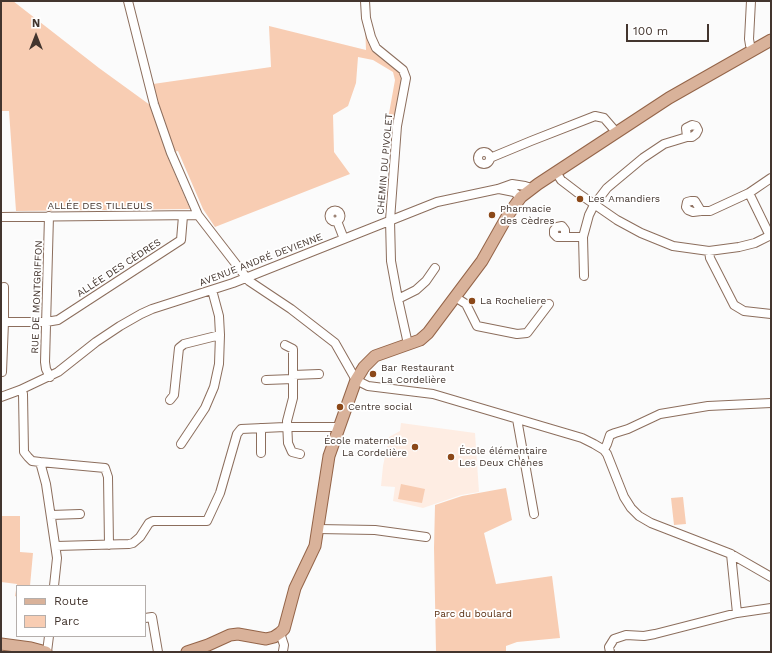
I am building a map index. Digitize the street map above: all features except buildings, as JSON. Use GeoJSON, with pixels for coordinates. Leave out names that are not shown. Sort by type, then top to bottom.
{"type":"FeatureCollection","features":[{"type":"Feature","properties":{"kind":"main road"},"geometry":{"type":"LineString","coordinates":[[187,652],[208,645],[230,635],[238,634],[266,639],[277,636],[284,629],[295,588],[315,546],[329,456],[338,427],[356,380],[364,367],[375,356],[420,340],[428,333],[482,261],[508,215],[521,197],[531,188],[669,98],[771,40]]}},
{"type":"Feature","properties":{"kind":"main road"},"geometry":{"type":"LineString","coordinates":[[1,644],[47,652]]}},
{"type":"Feature","properties":{"kind":"street"},"geometry":{"type":"LineString","coordinates":[[128,1],[154,104],[171,153],[198,215],[245,278],[291,309],[335,343],[356,380],[368,386],[433,394],[582,438],[604,450],[608,454],[624,497],[631,508],[639,516],[651,523],[731,554],[771,577]]}},
{"type":"Feature","properties":{"kind":"street","name":"CHEMIN DU PIVOLET"},"geometry":{"type":"LineString","coordinates":[[365,1],[366,18],[371,37],[376,48],[403,70],[406,78],[397,126],[390,220],[391,261],[408,344]]}},
{"type":"Feature","properties":{"kind":"street"},"geometry":{"type":"LineString","coordinates":[[751,1],[749,39],[750,45],[754,50]]}},
{"type":"Feature","properties":{"kind":"street"},"geometry":{"type":"LineString","coordinates":[[490,158],[551,132],[595,116],[604,118],[617,133]]}},
{"type":"Feature","properties":{"kind":"street"},"geometry":{"type":"LineString","coordinates":[[584,276],[583,237],[589,215],[594,205],[607,188],[642,158],[664,144],[687,137]]}},
{"type":"Feature","properties":{"kind":"street"},"geometry":{"type":"LineString","coordinates":[[556,172],[561,180],[594,205],[641,233],[673,246],[709,250],[739,247],[755,243],[770,236],[749,193]]}},
{"type":"Feature","properties":{"kind":"street"},"geometry":{"type":"LineString","coordinates":[[700,211],[710,211],[749,193],[771,178]]}},
{"type":"Feature","properties":{"kind":"street","name":"AVENUE ANDRÉ DEVIENNE"},"geometry":{"type":"LineString","coordinates":[[1,397],[50,377],[65,368],[96,342],[134,317],[152,309],[233,283],[437,202],[498,189],[512,184],[531,188]]}},
{"type":"Feature","properties":{"kind":"street","name":"AVENUE ANDRÉ DEVIENNE"},"geometry":{"type":"LineString","coordinates":[[498,189],[514,192],[521,197]]}},
{"type":"Feature","properties":{"kind":"street","name":"ALLÉE DES TILLEULS"},"geometry":{"type":"LineString","coordinates":[[1,216],[198,215]]}},
{"type":"Feature","properties":{"kind":"street","name":"RUE DE MONTGRIFFON"},"geometry":{"type":"LineString","coordinates":[[50,216],[45,365],[50,377]]}},
{"type":"Feature","properties":{"kind":"street","name":"ALLÉE DES CÈDRES"},"geometry":{"type":"LineString","coordinates":[[46,322],[58,320],[181,240],[183,216]]}},
{"type":"Feature","properties":{"kind":"street"},"geometry":{"type":"LineString","coordinates":[[337,221],[344,238]]}},
{"type":"Feature","properties":{"kind":"street"},"geometry":{"type":"LineString","coordinates":[[566,237],[583,237]]}},
{"type":"Feature","properties":{"kind":"street"},"geometry":{"type":"LineString","coordinates":[[709,250],[710,258],[734,305],[744,311],[771,314]]}},
{"type":"Feature","properties":{"kind":"street"},"geometry":{"type":"LineString","coordinates":[[398,299],[416,290],[426,281],[435,268]]}},
{"type":"Feature","properties":{"kind":"street"},"geometry":{"type":"LineString","coordinates":[[2,372],[4,287]]}},
{"type":"Feature","properties":{"kind":"street"},"geometry":{"type":"LineString","coordinates":[[181,444],[204,408],[214,387],[219,364],[219,316],[212,290]]}},
{"type":"Feature","properties":{"kind":"street"},"geometry":{"type":"LineString","coordinates":[[455,297],[466,304],[477,326],[517,334],[527,333],[549,304]]}},
{"type":"Feature","properties":{"kind":"street"},"geometry":{"type":"LineString","coordinates":[[4,322],[46,322]]}},
{"type":"Feature","properties":{"kind":"street"},"geometry":{"type":"LineString","coordinates":[[170,400],[174,396],[179,348],[184,344],[220,335]]}},
{"type":"Feature","properties":{"kind":"street"},"geometry":{"type":"LineString","coordinates":[[285,345],[293,349],[293,398],[287,421],[288,443],[292,452],[300,454]]}},
{"type":"Feature","properties":{"kind":"street"},"geometry":{"type":"LineString","coordinates":[[266,380],[319,374]]}},
{"type":"Feature","properties":{"kind":"street"},"geometry":{"type":"LineString","coordinates":[[20,390],[23,394],[24,452],[28,458],[40,462],[105,468],[108,477],[109,545]]}},
{"type":"Feature","properties":{"kind":"street"},"geometry":{"type":"LineString","coordinates":[[604,450],[610,435],[615,432],[628,429],[660,414],[708,406],[771,403]]}},
{"type":"Feature","properties":{"kind":"street"},"geometry":{"type":"LineString","coordinates":[[517,419],[534,514]]}},
{"type":"Feature","properties":{"kind":"street"},"geometry":{"type":"LineString","coordinates":[[56,546],[129,544],[133,543],[140,537],[149,522],[207,521],[220,493],[236,434],[239,431],[244,429],[262,428],[338,427]]}},
{"type":"Feature","properties":{"kind":"street"},"geometry":{"type":"LineString","coordinates":[[261,453],[262,428]]}},
{"type":"Feature","properties":{"kind":"street"},"geometry":{"type":"LineString","coordinates":[[40,462],[46,484],[56,546],[57,558],[54,585]]}},
{"type":"Feature","properties":{"kind":"street"},"geometry":{"type":"LineString","coordinates":[[50,515],[80,514]]}},
{"type":"Feature","properties":{"kind":"street"},"geometry":{"type":"LineString","coordinates":[[318,529],[375,530],[426,537]]}},
{"type":"Feature","properties":{"kind":"street"},"geometry":{"type":"LineString","coordinates":[[731,554],[737,613]]}},
{"type":"Feature","properties":{"kind":"street"},"geometry":{"type":"LineString","coordinates":[[610,652],[609,648],[614,639],[626,635],[644,636],[655,634],[737,613],[771,608]]}},
{"type":"Feature","properties":{"kind":"street"},"geometry":{"type":"LineString","coordinates":[[146,618],[152,617],[158,652]]}},
{"type":"Feature","properties":{"kind":"street"},"geometry":{"type":"LineString","coordinates":[[277,636],[278,647],[283,652]]}},
{"type":"Feature","properties":{"kind":"street"},"geometry":{"type":"LineString","coordinates":[[47,652],[49,637]]}},
{"type":"Feature","properties":{"kind":"shaded area"},"geometry":{"type":"Polygon","coordinates":[[[401,423],[475,433],[479,492],[461,495],[423,508],[393,501],[395,487],[381,486],[383,466],[389,437],[400,431],[401,423]]]}},
{"type":"Feature","properties":{"kind":"green space"},"geometry":{"type":"Polygon","coordinates":[[[1,1],[13,1],[99,68],[150,105],[169,160],[190,209],[16,211],[9,111],[1,111],[1,1]]]}},
{"type":"Feature","properties":{"kind":"green space"},"geometry":{"type":"Polygon","coordinates":[[[365,24],[376,48],[403,70],[397,126],[388,119],[395,80],[393,72],[373,60],[358,57],[356,83],[348,106],[333,115],[334,152],[350,174],[215,227],[203,209],[178,151],[171,153],[153,84],[271,67],[269,26],[366,50],[365,24]]]}},
{"type":"Feature","properties":{"kind":"green space"},"geometry":{"type":"Polygon","coordinates":[[[401,484],[425,489],[422,503],[398,499],[401,484]]]}},
{"type":"Feature","properties":{"kind":"green space","name":"Parc du boulard"},"geometry":{"type":"Polygon","coordinates":[[[506,488],[512,520],[484,533],[496,584],[552,576],[560,638],[517,642],[506,646],[506,652],[436,652],[434,548],[435,505],[462,496],[506,488]]]}},
{"type":"Feature","properties":{"kind":"green space"},"geometry":{"type":"Polygon","coordinates":[[[683,497],[686,524],[674,525],[671,498],[683,497]]]}},
{"type":"Feature","properties":{"kind":"green space"},"geometry":{"type":"Polygon","coordinates":[[[1,516],[20,516],[20,552],[33,553],[30,585],[17,585],[1,582],[1,516]]]}},
{"type":"Feature","properties":{"kind":"place","name":"Les Amandiers"},"geometry":{"type":"Point","coordinates":[580,199]}},
{"type":"Feature","properties":{"kind":"place","name":"Pharmacie des Cèdres"},"geometry":{"type":"Point","coordinates":[492,215]}},
{"type":"Feature","properties":{"kind":"place","name":"La Rocheliere"},"geometry":{"type":"Point","coordinates":[472,301]}},
{"type":"Feature","properties":{"kind":"place","name":"Bar Restaurant La Cordelière"},"geometry":{"type":"Point","coordinates":[373,374]}},
{"type":"Feature","properties":{"kind":"place","name":"Centre social"},"geometry":{"type":"Point","coordinates":[340,407]}},
{"type":"Feature","properties":{"kind":"place","name":"École maternelle La Cordelière"},"geometry":{"type":"Point","coordinates":[415,447]}},
{"type":"Feature","properties":{"kind":"place","name":"École élémentaire Les Deux Chênes"},"geometry":{"type":"Point","coordinates":[451,457]}}]}
